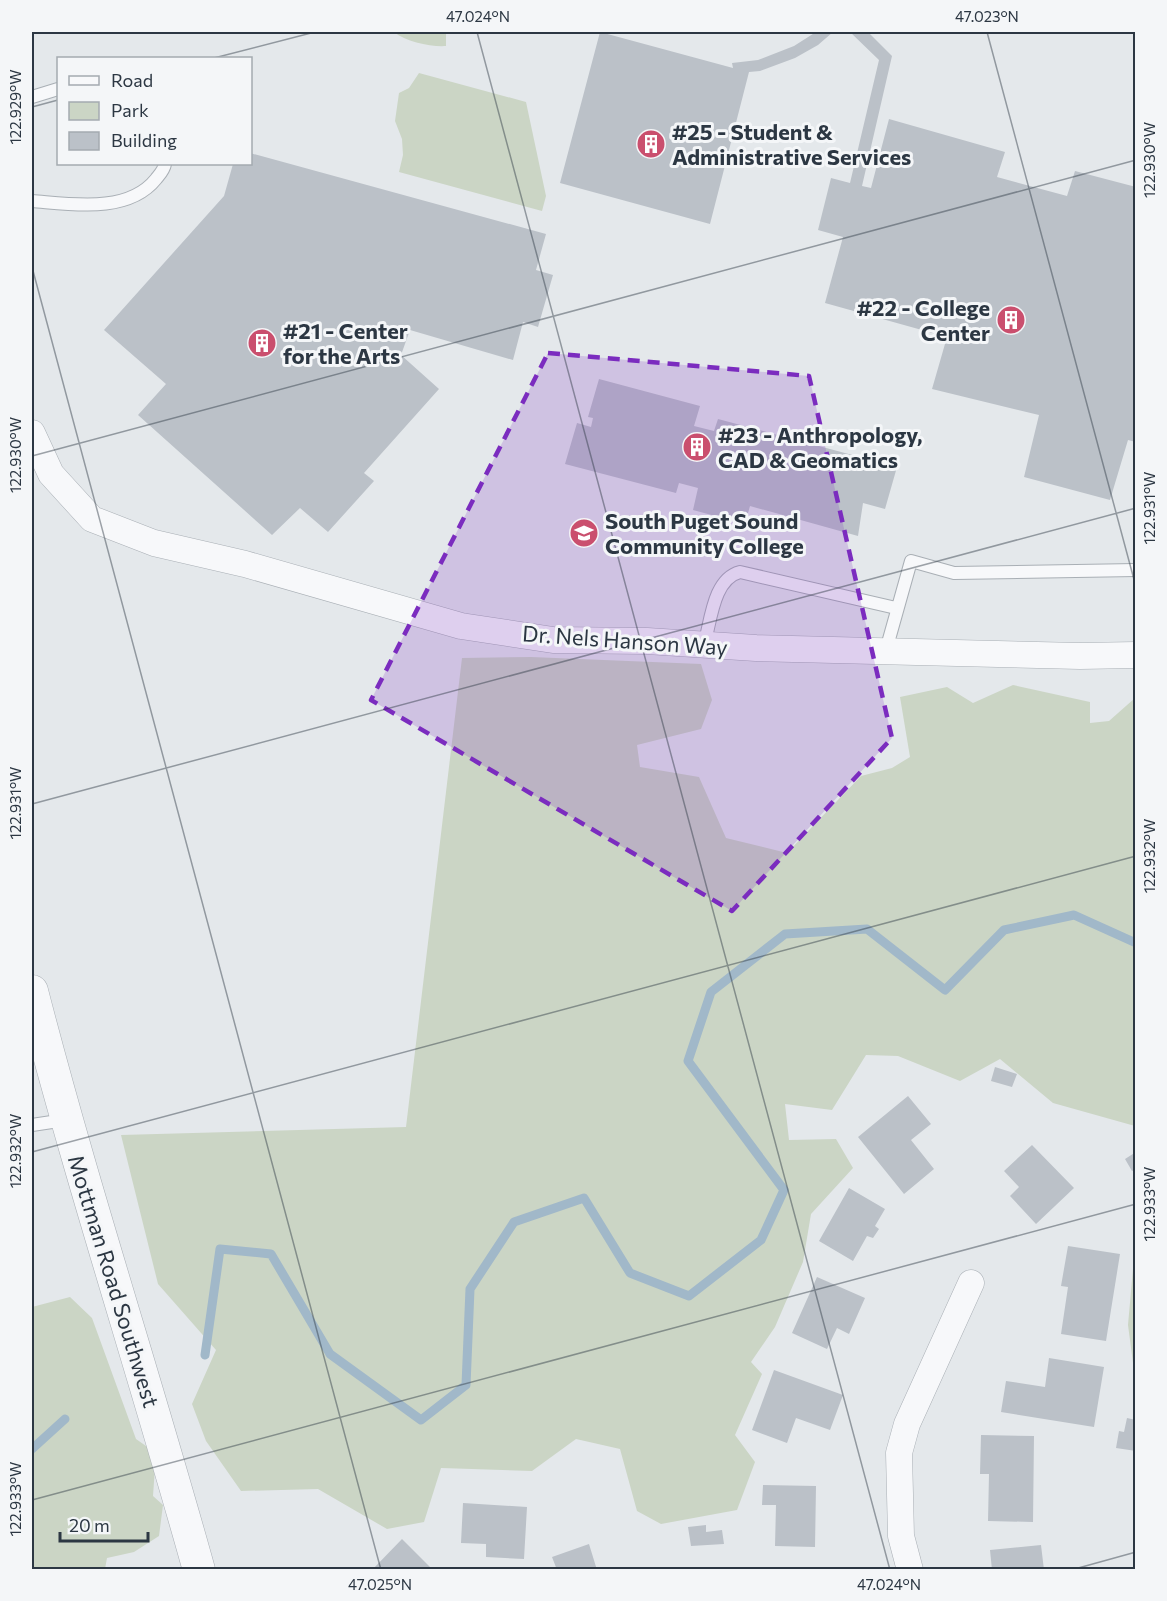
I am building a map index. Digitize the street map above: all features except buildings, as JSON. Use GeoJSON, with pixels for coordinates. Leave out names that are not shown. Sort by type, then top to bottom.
{"type":"FeatureCollection","features":[{"type":"Feature","properties":{"kind":"street","name":"Dr. Nels Hanson Way"},"geometry":{"type":"LineString","coordinates":[[32,433],[51,474],[93,519],[154,543],[245,564],[461,626],[553,640],[756,648],[1080,656],[1136,655]]}},
{"type":"Feature","properties":{"kind":"street","name":"Mottman Road Southwest"},"geometry":{"type":"LineString","coordinates":[[32,991],[65,1120],[152,1403],[199,1569]]}},
{"type":"Feature","properties":{"kind":"street"},"geometry":{"type":"LineString","coordinates":[[910,1569],[901,1536],[899,1453],[907,1424],[971,1283]]}},
{"type":"Feature","properties":{"kind":"lane"},"geometry":{"type":"LineString","coordinates":[[32,97],[57,89]]}},
{"type":"Feature","properties":{"kind":"lane"},"geometry":{"type":"LineString","coordinates":[[32,201],[94,204],[121,201],[146,191],[164,165]]}},
{"type":"Feature","properties":{"kind":"lane"},"geometry":{"type":"LineString","coordinates":[[886,650],[911,561],[954,573],[1136,570]]}},
{"type":"Feature","properties":{"kind":"lane"},"geometry":{"type":"LineString","coordinates":[[704,645],[721,586],[729,575],[740,572],[896,608]]}},
{"type":"Feature","properties":{"kind":"lane"},"geometry":{"type":"LineString","coordinates":[[32,1125],[65,1120]]}},
{"type":"Feature","properties":{"kind":"highlighted area"},"geometry":{"type":"Polygon","coordinates":[[[548,353],[809,376],[892,738],[732,911],[371,700],[548,353]]]}},
{"type":"Feature","properties":{"kind":"green space"},"geometry":{"type":"Polygon","coordinates":[[[394,32],[446,32],[446,46],[419,43],[405,39],[394,32]]]}},
{"type":"Feature","properties":{"kind":"green space"},"geometry":{"type":"Polygon","coordinates":[[[419,73],[526,102],[546,196],[542,211],[399,172],[403,155],[402,139],[395,121],[399,93],[409,88],[419,73]]]}},
{"type":"Feature","properties":{"kind":"green space"},"geometry":{"type":"Polygon","coordinates":[[[531,657],[701,664],[712,700],[701,729],[637,745],[640,767],[699,777],[726,838],[787,853],[861,776],[892,768],[910,757],[900,697],[947,687],[973,703],[1013,685],[1090,702],[1090,723],[1109,721],[1135,698],[1135,1126],[1053,1103],[1000,1059],[960,1081],[898,1056],[866,1055],[832,1110],[785,1104],[789,1140],[836,1139],[853,1168],[811,1214],[803,1262],[775,1327],[751,1362],[762,1374],[735,1435],[755,1462],[737,1510],[661,1524],[637,1511],[620,1449],[576,1439],[532,1471],[441,1468],[424,1522],[387,1529],[318,1489],[241,1491],[206,1441],[192,1404],[216,1350],[158,1284],[121,1135],[406,1127],[462,658],[531,657]]]}},
{"type":"Feature","properties":{"kind":"green space"},"geometry":{"type":"Polygon","coordinates":[[[1136,1246],[1135,1378],[1128,1325],[1136,1246]]]}},
{"type":"Feature","properties":{"kind":"green space"},"geometry":{"type":"Polygon","coordinates":[[[70,1297],[92,1318],[136,1439],[156,1453],[153,1496],[163,1505],[159,1536],[134,1552],[107,1558],[105,1569],[32,1570],[32,1307],[70,1297]]]}},
{"type":"Feature","properties":{"kind":"waterway"},"geometry":{"type":"LineString","coordinates":[[205,1355],[220,1249],[271,1254],[330,1354],[421,1420],[466,1385],[470,1289],[514,1222],[584,1198],[630,1273],[689,1296],[761,1240],[784,1190],[688,1061],[711,992],[785,934],[867,929],[945,990],[1004,930],[1074,915],[1136,943]]}},
{"type":"Feature","properties":{"kind":"waterway"},"geometry":{"type":"LineString","coordinates":[[32,1449],[65,1419]]}},
{"type":"Feature","properties":{"kind":"place","name":"#25 - Student & Administrative Services"},"geometry":{"type":"Point","coordinates":[651,144]}},
{"type":"Feature","properties":{"kind":"place","name":"#22 - College Center"},"geometry":{"type":"Point","coordinates":[1011,320]}},
{"type":"Feature","properties":{"kind":"place","name":"#21 - Center for the Arts"},"geometry":{"type":"Point","coordinates":[262,343]}},
{"type":"Feature","properties":{"kind":"place","name":"#23 - Anthropology, CAD & Geomatics"},"geometry":{"type":"Point","coordinates":[697,447]}},
{"type":"Feature","properties":{"kind":"place","name":"South Puget Sound Community College"},"geometry":{"type":"Point","coordinates":[584,533]}}]}
